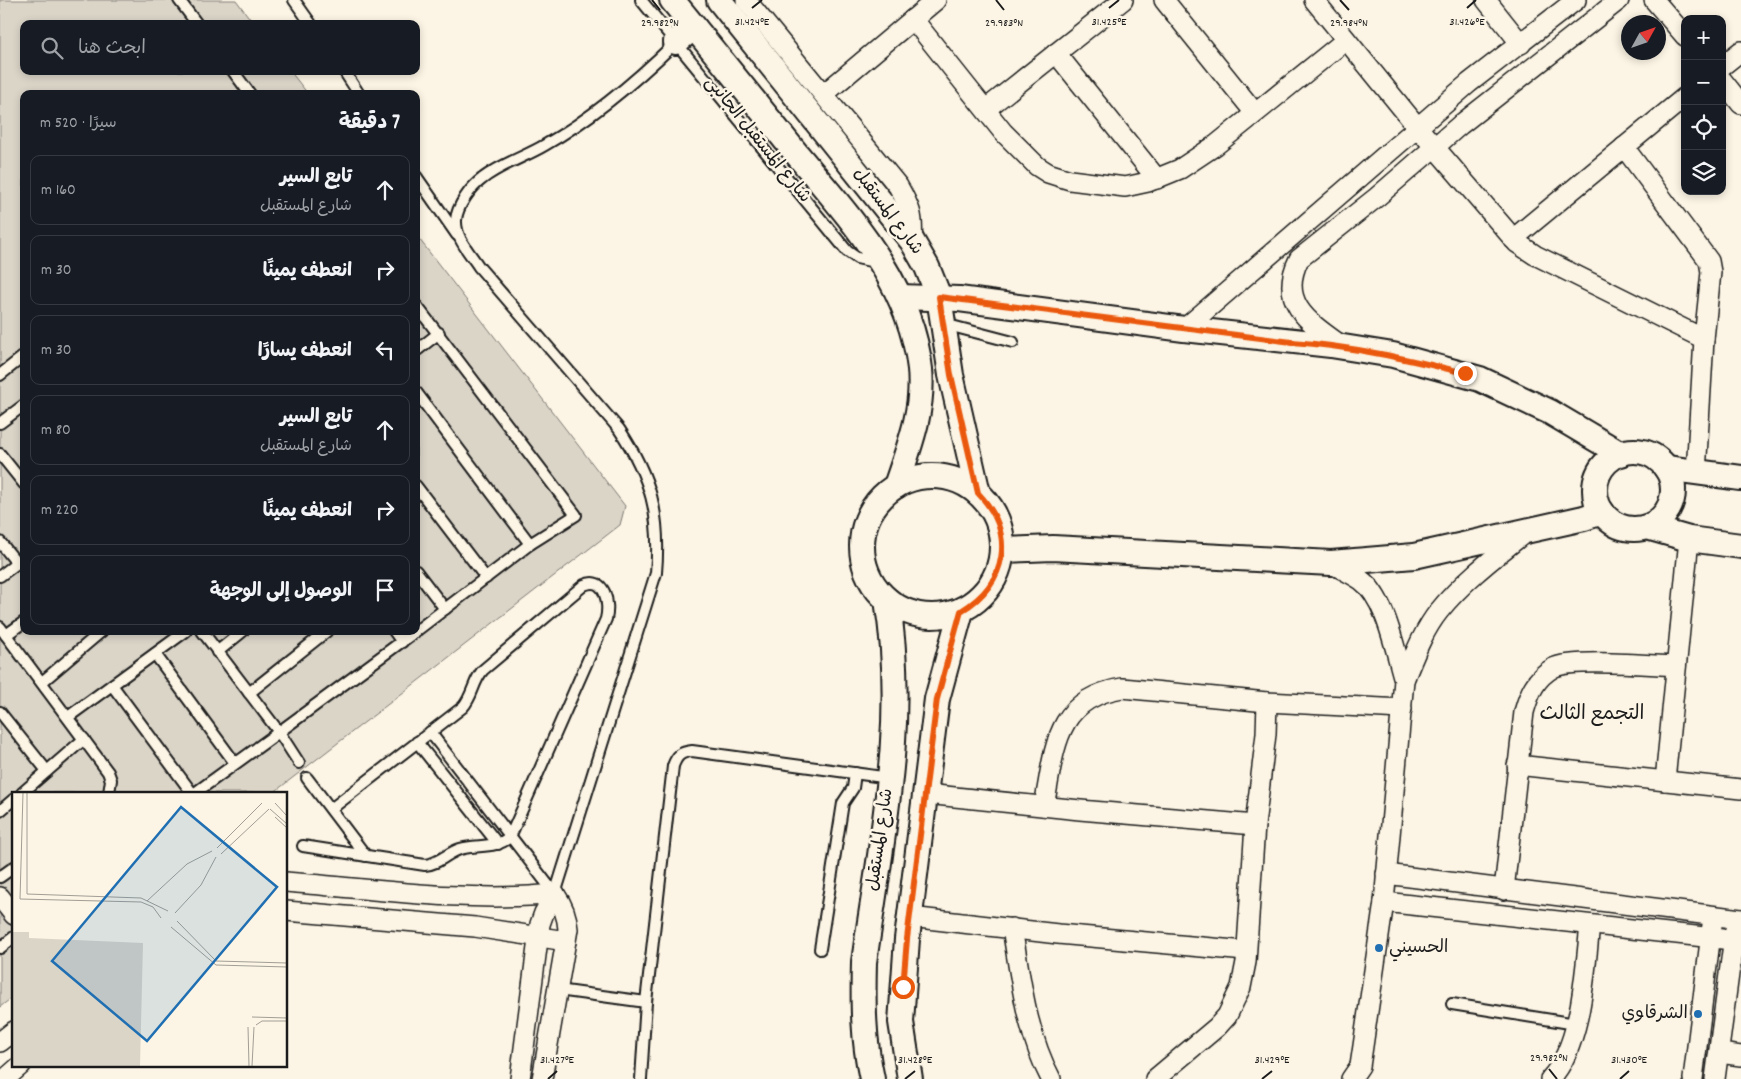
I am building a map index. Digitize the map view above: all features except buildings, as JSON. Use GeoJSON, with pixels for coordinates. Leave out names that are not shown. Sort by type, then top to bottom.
{"type":"FeatureCollection","features":[{"type":"Feature","properties":{"kind":"street","name":"شارع المستقبل"},"geometry":{"type":"LineString","coordinates":[[672,0],[883,263],[900,297],[915,338],[920,370],[920,411],[896,486]]}},
{"type":"Feature","properties":{"kind":"street","name":"شارع المستقبل"},"geometry":{"type":"LineString","coordinates":[[719,0],[912,241],[927,267],[939,297],[951,375],[978,493]]}},
{"type":"Feature","properties":{"kind":"street"},"geometry":{"type":"LineString","coordinates":[[747,0],[898,186],[911,209],[913,221],[912,241]]}},
{"type":"Feature","properties":{"kind":"street"},"geometry":{"type":"LineString","coordinates":[[824,94],[936,0]]}},
{"type":"Feature","properties":{"kind":"street"},"geometry":{"type":"LineString","coordinates":[[986,109],[1123,0]]}},
{"type":"Feature","properties":{"kind":"street"},"geometry":{"type":"LineString","coordinates":[[1164,0],[1255,113]]}},
{"type":"Feature","properties":{"kind":"street"},"geometry":{"type":"LineString","coordinates":[[1314,0],[1419,129],[1513,239],[1535,255],[1704,339]]}},
{"type":"Feature","properties":{"kind":"street"},"geometry":{"type":"LineString","coordinates":[[1486,0],[1521,44]]}},
{"type":"Feature","properties":{"kind":"street"},"geometry":{"type":"LineString","coordinates":[[1184,329],[1419,129],[1469,83],[1576,0]]}},
{"type":"Feature","properties":{"kind":"street"},"geometry":{"type":"LineString","coordinates":[[1343,347],[1306,320],[1299,310],[1293,295],[1295,268],[1299,259],[1377,197],[1434,146],[1619,0]]}},
{"type":"Feature","properties":{"kind":"street"},"geometry":{"type":"LineString","coordinates":[[1654,0],[1681,31]]}},
{"type":"Feature","properties":{"kind":"street"},"geometry":{"type":"LineString","coordinates":[[913,19],[1019,150],[1048,173],[1070,180],[1125,187],[1157,179],[1180,169],[1202,155],[1346,40]]}},
{"type":"Feature","properties":{"kind":"street"},"geometry":{"type":"LineString","coordinates":[[676,42],[694,27]]}},
{"type":"Feature","properties":{"kind":"street"},"geometry":{"type":"LineString","coordinates":[[1726,63],[1741,51]]}},
{"type":"Feature","properties":{"kind":"street"},"geometry":{"type":"LineString","coordinates":[[1056,53],[1157,179]]}},
{"type":"Feature","properties":{"kind":"street"},"geometry":{"type":"LineString","coordinates":[[1726,85],[1741,104]]}},
{"type":"Feature","properties":{"kind":"street"},"geometry":{"type":"LineString","coordinates":[[1513,239],[1681,100]]}},
{"type":"Feature","properties":{"kind":"street"},"geometry":{"type":"LineString","coordinates":[[1624,147],[1709,261],[1711,272],[1704,339],[1696,473]]}},
{"type":"Feature","properties":{"kind":"street"},"geometry":{"type":"LineString","coordinates":[[900,297],[939,297],[1184,329],[1343,347],[1393,355],[1470,375],[1550,412],[1621,454]]}},
{"type":"Feature","properties":{"kind":"street"},"geometry":{"type":"LineString","coordinates":[[1647,527],[1664,516],[1672,497],[1671,477],[1659,461],[1646,453],[1636,451],[1621,454],[1608,462],[1598,476],[1596,493],[1602,512],[1617,525],[1627,528],[1647,527],[1689,539],[1741,546]]}},
{"type":"Feature","properties":{"kind":"street"},"geometry":{"type":"LineString","coordinates":[[1666,468],[1741,478]]}},
{"type":"Feature","properties":{"kind":"street"},"geometry":{"type":"LineString","coordinates":[[943,477],[956,480],[978,493],[989,505],[997,519],[1002,534],[1003,550],[995,579],[986,592],[975,603],[961,611],[936,616],[920,616],[905,611],[887,600],[876,589],[868,575],[863,560],[862,544],[869,516],[876,504],[896,486],[912,479],[943,477]]}},
{"type":"Feature","properties":{"kind":"street"},"geometry":{"type":"LineString","coordinates":[[1003,550],[1053,548],[1331,563],[1414,556],[1584,518],[1602,512]]}},
{"type":"Feature","properties":{"kind":"street"},"geometry":{"type":"LineString","coordinates":[[1360,1075],[1384,902],[1404,680],[1417,648],[1438,612],[1462,585],[1528,531]]}},
{"type":"Feature","properties":{"kind":"street"},"geometry":{"type":"LineString","coordinates":[[1665,781],[1689,539]]}},
{"type":"Feature","properties":{"kind":"street"},"geometry":{"type":"LineString","coordinates":[[1331,563],[1362,581],[1372,592],[1382,610],[1404,680]]}},
{"type":"Feature","properties":{"kind":"street","name":"شارع المستقبل"},"geometry":{"type":"LineString","coordinates":[[872,1079],[865,1048],[862,1019],[864,962],[890,778],[896,710],[893,646],[887,600]]}},
{"type":"Feature","properties":{"kind":"street"},"geometry":{"type":"LineString","coordinates":[[910,1079],[901,1022],[910,917],[937,699],[961,611]]}},
{"type":"Feature","properties":{"kind":"street"},"geometry":{"type":"LineString","coordinates":[[1504,890],[1524,712],[1531,690],[1536,682],[1554,667],[1589,662],[1676,666]]}},
{"type":"Feature","properties":{"kind":"street"},"geometry":{"type":"LineString","coordinates":[[1044,806],[1056,740],[1075,708],[1085,700],[1109,690],[1122,688],[1267,702],[1402,709]]}},
{"type":"Feature","properties":{"kind":"street"},"geometry":{"type":"LineString","coordinates":[[1155,1079],[1204,1039],[1227,1016],[1241,987],[1246,951],[1255,826],[1266,734],[1267,702]]}},
{"type":"Feature","properties":{"kind":"street"},"geometry":{"type":"LineString","coordinates":[[1517,765],[1741,789]]}},
{"type":"Feature","properties":{"kind":"street"},"geometry":{"type":"LineString","coordinates":[[926,794],[1255,826]]}},
{"type":"Feature","properties":{"kind":"street"},"geometry":{"type":"LineString","coordinates":[[1386,874],[1738,919],[1738,941],[1715,1079]]}},
{"type":"Feature","properties":{"kind":"street"},"geometry":{"type":"LineString","coordinates":[[288,882],[474,896],[512,897],[554,894]]}},
{"type":"Feature","properties":{"kind":"street"},"geometry":{"type":"LineString","coordinates":[[520,1079],[539,936],[544,913],[554,894]]}},
{"type":"Feature","properties":{"kind":"street"},"geometry":{"type":"LineString","coordinates":[[542,1079],[566,941],[567,917],[562,904],[554,894]]}},
{"type":"Feature","properties":{"kind":"street"},"geometry":{"type":"LineString","coordinates":[[0,897],[12,912]]}},
{"type":"Feature","properties":{"kind":"street"},"geometry":{"type":"LineString","coordinates":[[1384,902],[1738,941]]}},
{"type":"Feature","properties":{"kind":"street"},"geometry":{"type":"LineString","coordinates":[[288,911],[475,927],[566,941]]}},
{"type":"Feature","properties":{"kind":"street"},"geometry":{"type":"LineString","coordinates":[[910,917],[1246,951]]}},
{"type":"Feature","properties":{"kind":"street"},"geometry":{"type":"LineString","coordinates":[[1693,1079],[1714,917]]}},
{"type":"Feature","properties":{"kind":"street"},"geometry":{"type":"LineString","coordinates":[[1550,1079],[1565,1061],[1576,1024],[1590,925]]}},
{"type":"Feature","properties":{"kind":"street"},"geometry":{"type":"LineString","coordinates":[[1012,928],[1032,1037],[1039,1057],[1051,1079]]}},
{"type":"Feature","properties":{"kind":"street"},"geometry":{"type":"LineString","coordinates":[[0,1042],[12,1033]]}},
{"type":"Feature","properties":{"kind":"street"},"geometry":{"type":"LineString","coordinates":[[1720,1053],[1741,1056]]}},
{"type":"Feature","properties":{"kind":"street"},"geometry":{"type":"LineString","coordinates":[[4,1079],[21,1066]]}},
{"type":"Feature","properties":{"kind":"lane"},"geometry":{"type":"LineString","coordinates":[[179,0],[194,20]]}},
{"type":"Feature","properties":{"kind":"lane"},"geometry":{"type":"LineString","coordinates":[[294,0],[308,20]]}},
{"type":"Feature","properties":{"kind":"lane","name":"شارع المستقبل الجانبى"},"geometry":{"type":"LineString","coordinates":[[641,0],[847,251],[863,260],[883,263]]}},
{"type":"Feature","properties":{"kind":"lane"},"geometry":{"type":"LineString","coordinates":[[460,240],[456,220],[463,200],[480,180],[544,146],[587,119],[634,83],[676,42]]}},
{"type":"Feature","properties":{"kind":"lane"},"geometry":{"type":"LineString","coordinates":[[236,75],[247,90]]}},
{"type":"Feature","properties":{"kind":"lane"},"geometry":{"type":"LineString","coordinates":[[347,75],[356,90]]}},
{"type":"Feature","properties":{"kind":"lane"},"geometry":{"type":"LineString","coordinates":[[420,182],[479,267],[619,429],[636,454],[648,482],[656,512],[658,542],[656,573],[554,894]]}},
{"type":"Feature","properties":{"kind":"lane"},"geometry":{"type":"LineString","coordinates":[[420,310],[576,515],[530,544],[420,628]]}},
{"type":"Feature","properties":{"kind":"lane"},"geometry":{"type":"LineString","coordinates":[[944,324],[1013,342]]}},
{"type":"Feature","properties":{"kind":"lane"},"geometry":{"type":"LineString","coordinates":[[420,347],[438,334]]}},
{"type":"Feature","properties":{"kind":"lane"},"geometry":{"type":"LineString","coordinates":[[0,375],[20,359]]}},
{"type":"Feature","properties":{"kind":"lane"},"geometry":{"type":"LineString","coordinates":[[420,397],[530,544]]}},
{"type":"Feature","properties":{"kind":"lane"},"geometry":{"type":"LineString","coordinates":[[0,423],[20,408]]}},
{"type":"Feature","properties":{"kind":"lane"},"geometry":{"type":"LineString","coordinates":[[0,454],[20,479]]}},
{"type":"Feature","properties":{"kind":"lane"},"geometry":{"type":"LineString","coordinates":[[420,491],[486,578]]}},
{"type":"Feature","properties":{"kind":"lane"},"geometry":{"type":"LineString","coordinates":[[0,542],[20,560],[0,576]]}},
{"type":"Feature","properties":{"kind":"lane"},"geometry":{"type":"LineString","coordinates":[[420,575],[445,609]]}},
{"type":"Feature","properties":{"kind":"lane"},"geometry":{"type":"LineString","coordinates":[[303,846],[424,865],[439,861],[461,849],[498,844],[510,837],[606,619],[608,603],[606,595],[598,585],[589,583],[584,585],[483,670],[474,681],[468,702],[331,809]]}},
{"type":"Feature","properties":{"kind":"lane"},"geometry":{"type":"LineString","coordinates":[[20,624],[3,631],[84,739],[111,780],[109,792]]}},
{"type":"Feature","properties":{"kind":"lane"},"geometry":{"type":"LineString","coordinates":[[42,682],[97,635]]}},
{"type":"Feature","properties":{"kind":"lane"},"geometry":{"type":"LineString","coordinates":[[68,717],[181,635]]}},
{"type":"Feature","properties":{"kind":"lane"},"geometry":{"type":"LineString","coordinates":[[205,635],[279,732],[299,763]]}},
{"type":"Feature","properties":{"kind":"lane"},"geometry":{"type":"LineString","coordinates":[[217,652],[238,635]]}},
{"type":"Feature","properties":{"kind":"lane"},"geometry":{"type":"LineString","coordinates":[[249,693],[322,635]]}},
{"type":"Feature","properties":{"kind":"lane"},"geometry":{"type":"LineString","coordinates":[[397,635],[402,642]]}},
{"type":"Feature","properties":{"kind":"lane"},"geometry":{"type":"LineString","coordinates":[[194,792],[411,635]]}},
{"type":"Feature","properties":{"kind":"lane"},"geometry":{"type":"LineString","coordinates":[[155,654],[235,763]]}},
{"type":"Feature","properties":{"kind":"lane"},"geometry":{"type":"LineString","coordinates":[[112,685],[192,792]]}},
{"type":"Feature","properties":{"kind":"lane"},"geometry":{"type":"LineString","coordinates":[[0,712],[47,771]]}},
{"type":"Feature","properties":{"kind":"lane"},"geometry":{"type":"LineString","coordinates":[[430,732],[554,894]]}},
{"type":"Feature","properties":{"kind":"lane"},"geometry":{"type":"LineString","coordinates":[[23,792],[84,739]]}},
{"type":"Feature","properties":{"kind":"lane"},"geometry":{"type":"LineString","coordinates":[[417,742],[498,844]]}},
{"type":"Feature","properties":{"kind":"lane"},"geometry":{"type":"LineString","coordinates":[[641,1079],[646,1002],[673,766],[677,757],[684,752],[692,751],[890,778]]}},
{"type":"Feature","properties":{"kind":"lane"},"geometry":{"type":"LineString","coordinates":[[820,949],[842,803],[852,788],[855,773]]}},
{"type":"Feature","properties":{"kind":"lane"},"geometry":{"type":"LineString","coordinates":[[307,778],[366,856]]}},
{"type":"Feature","properties":{"kind":"lane"},"geometry":{"type":"LineString","coordinates":[[0,877],[12,868]]}},
{"type":"Feature","properties":{"kind":"lane"},"geometry":{"type":"LineString","coordinates":[[0,948],[12,939]]}},
{"type":"Feature","properties":{"kind":"lane"},"geometry":{"type":"LineString","coordinates":[[558,990],[646,1002]]}},
{"type":"Feature","properties":{"kind":"lane"},"geometry":{"type":"LineString","coordinates":[[1452,1004],[1576,1024]]}},
{"type":"Feature","properties":{"kind":"shaded area"},"geometry":{"type":"Polygon","coordinates":[[[0,0],[236,0],[251,20],[20,20],[20,75],[293,75],[305,90],[20,90],[20,635],[420,635],[420,240],[625,506],[620,525],[274,792],[12,792],[12,998],[0,1007],[0,0]]]}},
{"type":"Feature","properties":{"kind":"place","name":"الحسيني"},"geometry":{"type":"Point","coordinates":[1379,948]}},
{"type":"Feature","properties":{"kind":"place","name":"الشرقاوي"},"geometry":{"type":"Point","coordinates":[1698,1014]}},
{"type":"Feature","properties":{"kind":"district","name":"التجمع الثالث"},"geometry":{"type":"Point","coordinates":[1592,715]}},
{"type":"Feature","properties":{"kind":"route"},"geometry":{"type":"LineString","coordinates":[[903,987],[907,939],[937,699],[961,611],[975,603],[995,579],[1003,550],[1002,534],[997,519],[989,505],[978,493],[951,375],[939,297],[959,298],[1025,309],[1292,342],[1331,345],[1393,355],[1465,373]]}}]}
